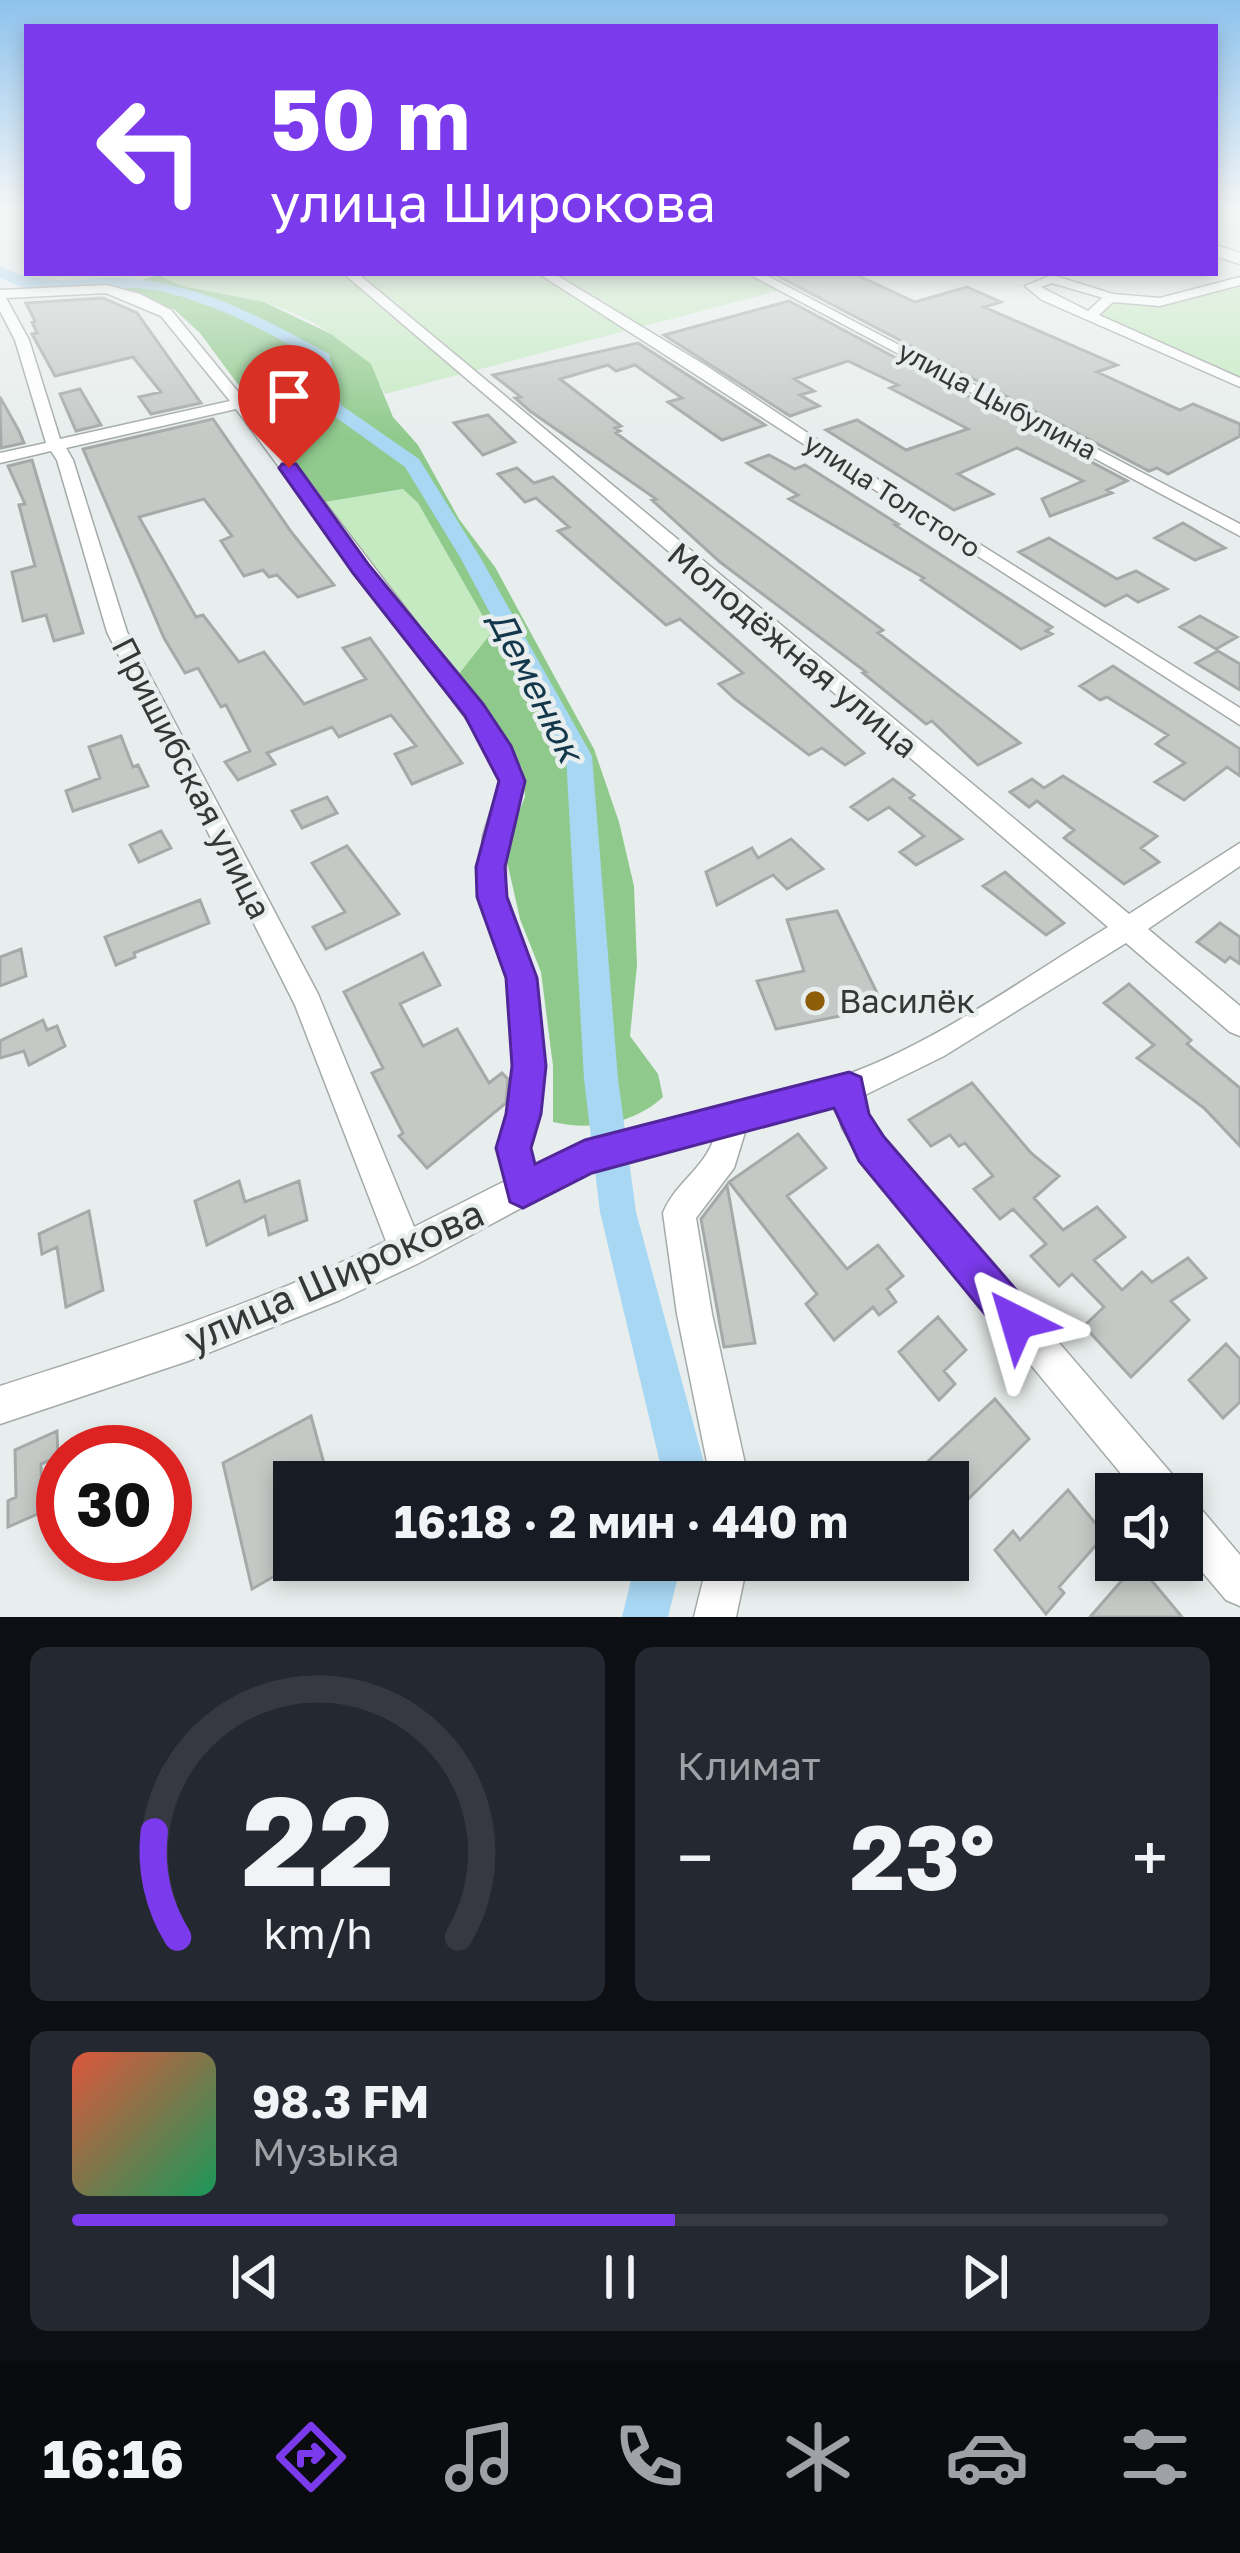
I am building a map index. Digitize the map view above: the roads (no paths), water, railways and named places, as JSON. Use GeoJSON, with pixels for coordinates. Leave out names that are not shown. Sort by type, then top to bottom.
{"type":"FeatureCollection","features":[{"type":"Feature","properties":{"kind":"street","name":"Молодёжная улица"},"geometry":{"type":"LineString","coordinates":[[366,287],[1240,1023]]}},
{"type":"Feature","properties":{"kind":"street","name":"улица Толстого"},"geometry":{"type":"LineString","coordinates":[[568,287],[1240,718]]}},
{"type":"Feature","properties":{"kind":"street","name":"улица Цыбулина"},"geometry":{"type":"LineString","coordinates":[[780,287],[1240,531]]}},
{"type":"Feature","properties":{"kind":"street"},"geometry":{"type":"LineString","coordinates":[[1033,287],[1240,383]]}},
{"type":"Feature","properties":{"kind":"street"},"geometry":{"type":"LineString","coordinates":[[1084,287],[1110,298],[1160,302],[1215,287]]}},
{"type":"Feature","properties":{"kind":"street"},"geometry":{"type":"LineString","coordinates":[[0,296],[107,289],[154,304],[175,322],[474,710],[512,781],[491,867],[492,897],[521,978],[529,1066],[524,1114],[514,1148],[523,1190]]}},
{"type":"Feature","properties":{"kind":"street","name":"Пришибская улица"},"geometry":{"type":"LineString","coordinates":[[0,296],[22,340],[48,432],[65,460],[117,632],[308,1003],[406,1250]]}},
{"type":"Feature","properties":{"kind":"street"},"geometry":{"type":"LineString","coordinates":[[1090,316],[1110,298]]}},
{"type":"Feature","properties":{"kind":"street"},"geometry":{"type":"LineString","coordinates":[[0,458],[237,404]]}},
{"type":"Feature","properties":{"kind":"street","name":"улица Широкова"},"geometry":{"type":"LineString","coordinates":[[0,1406],[188,1343],[328,1288],[585,1157],[849,1088],[934,1047],[1127,929],[1240,853]]}},
{"type":"Feature","properties":{"kind":"street"},"geometry":{"type":"LineString","coordinates":[[849,1088],[853,1118],[872,1149],[1144,1473]]}},
{"type":"Feature","properties":{"kind":"street"},"geometry":{"type":"LineString","coordinates":[[726,1461],[704,1353],[688,1302],[679,1213],[728,1152],[734,1135],[729,1119]]}},
{"type":"Feature","properties":{"kind":"street"},"geometry":{"type":"LineString","coordinates":[[1203,1542],[1240,1586]]}},
{"type":"Feature","properties":{"kind":"street"},"geometry":{"type":"LineString","coordinates":[[715,1617],[723,1581]]}},
{"type":"Feature","properties":{"kind":"waterway","name":"Деменюк"},"geometry":{"type":"LineString","coordinates":[[161,287],[257,322],[323,357],[333,407],[412,463],[470,557],[579,756],[601,1079],[618,1212],[681,1461]]}},
{"type":"Feature","properties":{"kind":"waterway","name":"Деменюк"},"geometry":{"type":"LineString","coordinates":[[645,1617],[654,1581]]}},
{"type":"Feature","properties":{"kind":"place","name":"Василёк"},"geometry":{"type":"Point","coordinates":[815,1001]}}]}
